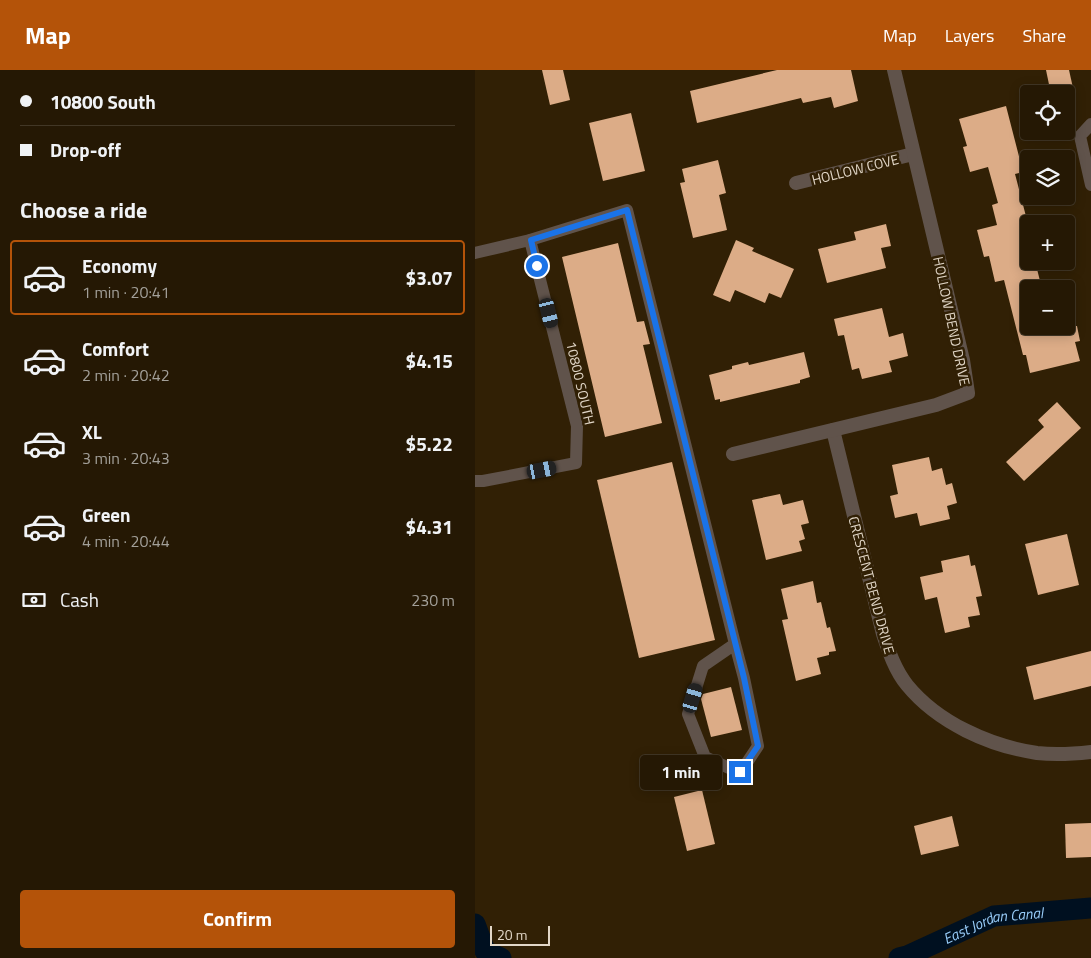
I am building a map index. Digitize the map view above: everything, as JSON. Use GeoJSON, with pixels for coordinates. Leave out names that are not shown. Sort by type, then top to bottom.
{"type":"FeatureCollection","features":[{"type":"Feature","properties":{"kind":"street","name":"HOLLOW BEND DRIVE"},"geometry":{"type":"LineString","coordinates":[[733,454],[936,405],[968,393],[963,360],[894,70]]}},
{"type":"Feature","properties":{"kind":"street","name":"HOLLOW COVE"},"geometry":{"type":"LineString","coordinates":[[796,183],[913,154]]}},
{"type":"Feature","properties":{"kind":"street","name":"CRESCENT BEND DRIVE"},"geometry":{"type":"LineString","coordinates":[[833,430],[883,634],[892,660],[907,684],[925,704],[948,720],[977,735],[1008,747],[1038,753],[1070,754],[1091,752]]}},
{"type":"Feature","properties":{"kind":"lane"},"geometry":{"type":"LineString","coordinates":[[1091,124],[1080,136],[1091,185]]}},
{"type":"Feature","properties":{"kind":"lane"},"geometry":{"type":"LineString","coordinates":[[475,253],[531,240],[627,210],[735,644],[758,746],[740,772],[705,757],[688,714],[703,666],[735,644]]}},
{"type":"Feature","properties":{"kind":"lane","name":"10800 SOUTH"},"geometry":{"type":"LineString","coordinates":[[475,481],[577,463],[577,426],[531,240]]}},
{"type":"Feature","properties":{"kind":"building"},"geometry":{"type":"Polygon","coordinates":[[[542,70],[563,70],[570,100],[550,105],[542,70]]]}},
{"type":"Feature","properties":{"kind":"building"},"geometry":{"type":"Polygon","coordinates":[[[777,70],[851,70],[858,101],[834,108],[831,97],[803,103],[801,98],[697,123],[690,91],[777,70]]]}},
{"type":"Feature","properties":{"kind":"building"},"geometry":{"type":"Polygon","coordinates":[[[1046,70],[1069,70],[1072,85],[1049,85],[1046,70]]]}},
{"type":"Feature","properties":{"kind":"building"},"geometry":{"type":"Polygon","coordinates":[[[1006,106],[1020,160],[1020,173],[1015,174],[1020,193],[1020,205],[1023,205],[1026,215],[1020,215],[1020,270],[1037,270],[1040,280],[1020,280],[1020,335],[1075,335],[1075,326],[1077,326],[1080,341],[1075,342],[1080,361],[1030,373],[1026,355],[1023,355],[1004,280],[995,282],[989,256],[984,257],[977,230],[997,225],[992,205],[998,203],[988,167],[970,172],[963,147],[967,146],[959,119],[1006,106]]]}},
{"type":"Feature","properties":{"kind":"building"},"geometry":{"type":"Polygon","coordinates":[[[631,113],[645,171],[603,181],[589,123],[631,113]]]}},
{"type":"Feature","properties":{"kind":"building"},"geometry":{"type":"Polygon","coordinates":[[[718,160],[726,193],[719,195],[727,230],[693,238],[680,183],[685,182],[682,169],[718,160]]]}},
{"type":"Feature","properties":{"kind":"building"},"geometry":{"type":"Polygon","coordinates":[[[886,224],[891,246],[881,248],[886,268],[827,283],[818,249],[856,240],[854,232],[886,224]]]}},
{"type":"Feature","properties":{"kind":"building"},"geometry":{"type":"Polygon","coordinates":[[[736,240],[754,248],[752,251],[794,269],[781,298],[769,293],[765,303],[735,290],[730,302],[713,295],[736,240]]]}},
{"type":"Feature","properties":{"kind":"building"},"geometry":{"type":"Polygon","coordinates":[[[618,243],[637,322],[644,321],[650,344],[643,345],[662,423],[605,437],[562,257],[618,243]]]}},
{"type":"Feature","properties":{"kind":"building"},"geometry":{"type":"Polygon","coordinates":[[[882,308],[889,337],[903,333],[908,356],[889,361],[892,372],[862,379],[859,368],[852,370],[844,335],[838,336],[834,319],[882,308]]]}},
{"type":"Feature","properties":{"kind":"building"},"geometry":{"type":"Polygon","coordinates":[[[804,352],[810,377],[800,380],[800,383],[720,402],[720,399],[715,400],[709,375],[732,369],[732,366],[748,362],[749,365],[804,352]]]}},
{"type":"Feature","properties":{"kind":"building"},"geometry":{"type":"Polygon","coordinates":[[[1057,402],[1081,428],[1024,481],[1006,462],[1044,427],[1038,420],[1057,402]]]}},
{"type":"Feature","properties":{"kind":"building"},"geometry":{"type":"Polygon","coordinates":[[[929,457],[932,471],[942,468],[946,485],[952,483],[957,503],[947,506],[950,519],[920,526],[917,513],[895,518],[890,496],[898,494],[892,465],[929,457]]]}},
{"type":"Feature","properties":{"kind":"building"},"geometry":{"type":"Polygon","coordinates":[[[672,462],[715,640],[639,658],[597,480],[672,462]]]}},
{"type":"Feature","properties":{"kind":"building"},"geometry":{"type":"Polygon","coordinates":[[[780,494],[783,505],[803,500],[809,523],[801,525],[805,539],[799,541],[802,551],[766,560],[752,500],[780,494]]]}},
{"type":"Feature","properties":{"kind":"building"},"geometry":{"type":"Polygon","coordinates":[[[1067,534],[1079,585],[1038,595],[1025,544],[1067,534]]]}},
{"type":"Feature","properties":{"kind":"building"},"geometry":{"type":"Polygon","coordinates":[[[969,555],[971,566],[975,565],[982,596],[976,597],[980,615],[968,617],[970,627],[945,633],[937,597],[925,600],[920,577],[943,572],[941,561],[969,555]]]}},
{"type":"Feature","properties":{"kind":"building"},"geometry":{"type":"Polygon","coordinates":[[[813,581],[817,603],[821,602],[827,628],[830,627],[836,651],[817,658],[821,674],[796,681],[782,620],[788,619],[781,589],[813,581]]]}},
{"type":"Feature","properties":{"kind":"building"},"geometry":{"type":"Polygon","coordinates":[[[1091,651],[1091,686],[1034,700],[1026,667],[1091,651]]]}},
{"type":"Feature","properties":{"kind":"building"},"geometry":{"type":"Polygon","coordinates":[[[731,687],[742,730],[711,737],[701,699],[703,694],[731,687]]]}},
{"type":"Feature","properties":{"kind":"building"},"geometry":{"type":"Polygon","coordinates":[[[702,790],[715,844],[687,851],[674,797],[702,790]]]}},
{"type":"Feature","properties":{"kind":"building"},"geometry":{"type":"Polygon","coordinates":[[[952,816],[959,846],[921,855],[914,826],[952,816]]]}},
{"type":"Feature","properties":{"kind":"building"},"geometry":{"type":"Polygon","coordinates":[[[1091,823],[1091,857],[1066,858],[1065,824],[1091,823]]]}},
{"type":"Feature","properties":{"kind":"waterway","name":"East Jordan Canal"},"geometry":{"type":"LineString","coordinates":[[899,958],[994,916],[1091,908]]}},
{"type":"Feature","properties":{"kind":"waterway","name":"East Jordan Canal"},"geometry":{"type":"LineString","coordinates":[[475,924],[485,951],[501,958]]}},
{"type":"Feature","properties":{"kind":"route"},"geometry":{"type":"LineString","coordinates":[[537,266],[531,240],[627,210],[744,678],[758,746],[740,772]]}}]}
